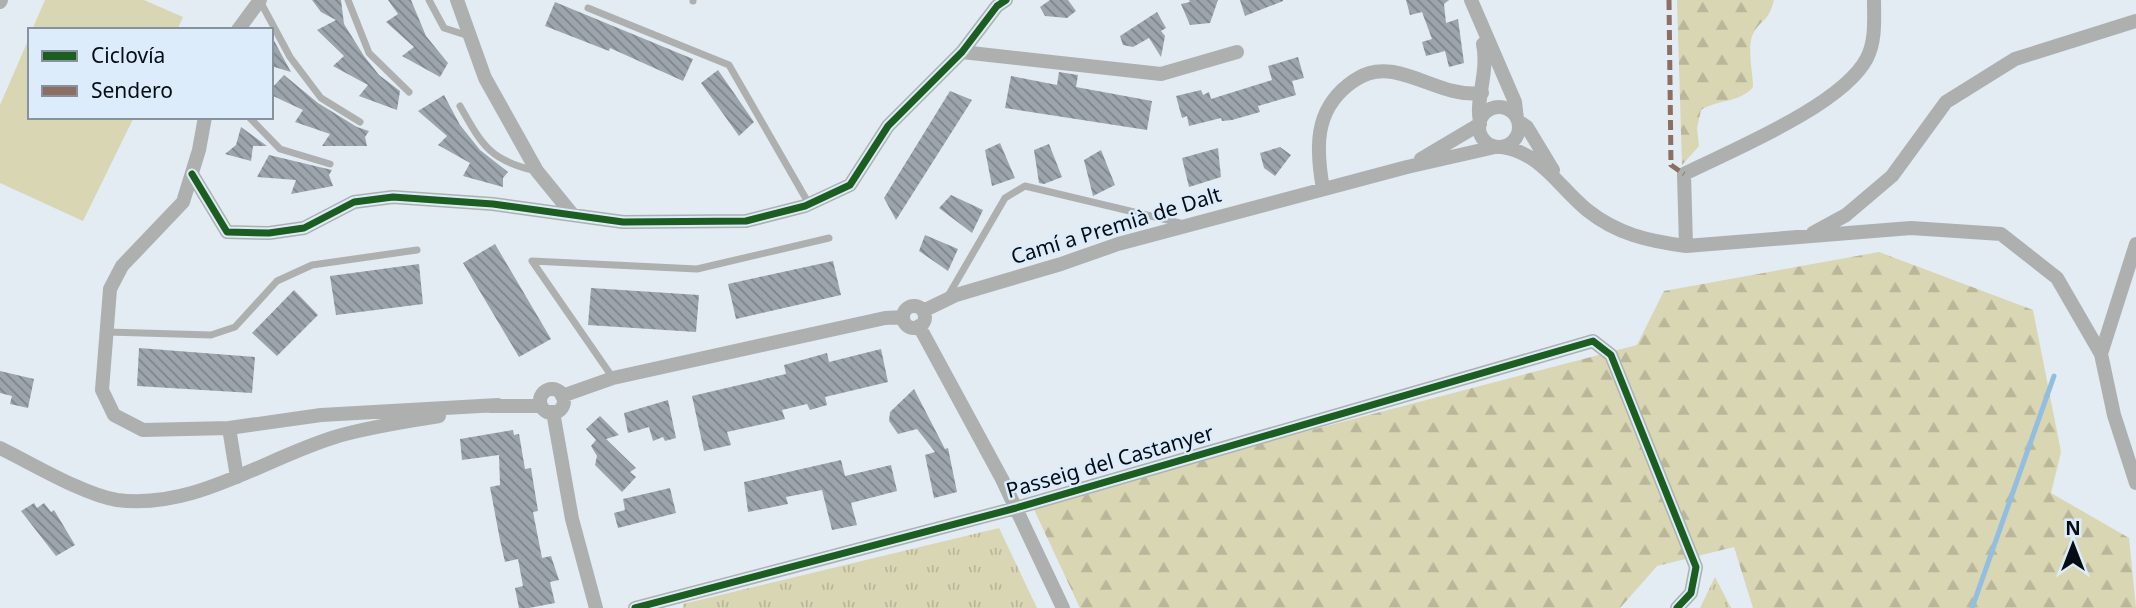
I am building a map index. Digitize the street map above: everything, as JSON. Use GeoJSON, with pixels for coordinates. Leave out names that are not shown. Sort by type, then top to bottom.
{"type":"FeatureCollection","features":[{"type":"Feature","properties":{"kind":"street"},"geometry":{"type":"LineString","coordinates":[[239,28],[260,0]]}},
{"type":"Feature","properties":{"kind":"street"},"geometry":{"type":"LineString","coordinates":[[457,0],[485,78],[537,171],[572,214]]}},
{"type":"Feature","properties":{"kind":"street"},"geometry":{"type":"LineString","coordinates":[[192,174],[227,232],[269,233],[304,229],[354,202],[393,197],[493,204],[623,222],[746,221],[809,204],[850,185],[888,126],[962,52],[997,6],[1006,0]]}},
{"type":"Feature","properties":{"kind":"street"},"geometry":{"type":"LineString","coordinates":[[1471,0],[1515,102],[1517,137],[1499,147]]}},
{"type":"Feature","properties":{"kind":"street"},"geometry":{"type":"LineString","coordinates":[[1693,245],[1684,174],[1836,94],[1867,59],[1874,35],[1874,0]]}},
{"type":"Feature","properties":{"kind":"street"},"geometry":{"type":"LineString","coordinates":[[1808,237],[1846,215],[1892,176],[1946,102],[2015,59],[2136,21]]}},
{"type":"Feature","properties":{"kind":"street"},"geometry":{"type":"LineString","coordinates":[[1479,22],[1485,54],[1478,112],[1484,140],[1499,147],[1519,150],[1535,159],[1588,211],[1630,236],[1693,245],[1912,228],[2001,234],[2057,278],[2101,354],[2114,415],[2136,483]]}},
{"type":"Feature","properties":{"kind":"street"},"geometry":{"type":"LineString","coordinates":[[962,52],[1161,74],[1237,52]]}},
{"type":"Feature","properties":{"kind":"street"},"geometry":{"type":"LineString","coordinates":[[1323,189],[1317,153],[1322,118],[1335,95],[1363,74],[1391,72],[1448,91],[1482,93]]}},
{"type":"Feature","properties":{"kind":"street"},"geometry":{"type":"LineString","coordinates":[[1480,123],[1488,111],[1501,108],[1513,113],[1517,120],[1527,127],[1563,186]]}},
{"type":"Feature","properties":{"kind":"street"},"geometry":{"type":"LineString","coordinates":[[205,119],[183,202],[122,266],[110,289],[102,390],[114,415],[143,430],[229,428],[321,415],[498,405],[547,409],[563,404],[562,396],[556,390],[547,390],[541,396],[547,409],[596,608]]}},
{"type":"Feature","properties":{"kind":"street","name":"Camí a Premià de Dalt"},"geometry":{"type":"LineString","coordinates":[[1407,167],[1480,123]]}},
{"type":"Feature","properties":{"kind":"street","name":"Camí a Premià de Dalt"},"geometry":{"type":"LineString","coordinates":[[923,311],[946,300],[1118,244],[1407,167],[1499,147]]}},
{"type":"Feature","properties":{"kind":"street"},"geometry":{"type":"LineString","coordinates":[[2101,354],[2136,244]]}},
{"type":"Feature","properties":{"kind":"street"},"geometry":{"type":"LineString","coordinates":[[912,306],[923,311],[924,321],[919,326],[909,326],[904,317],[906,310],[912,306]]}},
{"type":"Feature","properties":{"kind":"street"},"geometry":{"type":"LineString","coordinates":[[562,396],[613,378],[885,318],[904,317]]}},
{"type":"Feature","properties":{"kind":"street"},"geometry":{"type":"LineString","coordinates":[[919,326],[1016,508],[1063,608]]}},
{"type":"Feature","properties":{"kind":"street","name":"Passeig del Castanyer"},"geometry":{"type":"LineString","coordinates":[[635,608],[1016,508],[1593,341],[1611,355],[1696,567],[1691,593],[1677,608]]}},
{"type":"Feature","properties":{"kind":"street"},"geometry":{"type":"LineString","coordinates":[[0,447],[70,482],[115,500],[157,499],[209,489],[335,437],[498,405]]}},
{"type":"Feature","properties":{"kind":"street"},"geometry":{"type":"LineString","coordinates":[[229,428],[237,477]]}},
{"type":"Feature","properties":{"kind":"lane"},"geometry":{"type":"LineString","coordinates":[[260,0],[290,57],[321,98],[360,122]]}},
{"type":"Feature","properties":{"kind":"lane"},"geometry":{"type":"LineString","coordinates":[[348,0],[369,53],[409,92]]}},
{"type":"Feature","properties":{"kind":"lane"},"geometry":{"type":"LineString","coordinates":[[429,0],[444,28],[470,36]]}},
{"type":"Feature","properties":{"kind":"lane"},"geometry":{"type":"LineString","coordinates":[[588,8],[729,65],[809,204]]}},
{"type":"Feature","properties":{"kind":"lane"},"geometry":{"type":"LineString","coordinates":[[460,106],[481,142],[509,165],[537,171]]}},
{"type":"Feature","properties":{"kind":"lane"},"geometry":{"type":"LineString","coordinates":[[251,119],[280,149],[330,164]]}},
{"type":"Feature","properties":{"kind":"lane"},"geometry":{"type":"LineString","coordinates":[[946,300],[1005,198],[1025,186],[1187,225]]}},
{"type":"Feature","properties":{"kind":"lane"},"geometry":{"type":"LineString","coordinates":[[613,378],[532,261],[697,269],[829,238]]}},
{"type":"Feature","properties":{"kind":"lane"},"geometry":{"type":"LineString","coordinates":[[107,331],[211,335],[235,327],[277,281],[312,265],[417,250]]}},
{"type":"Feature","properties":{"kind":"green space"},"geometry":{"type":"Polygon","coordinates":[[[45,0],[144,0],[183,17],[178,28],[33,28],[45,0]]]}},
{"type":"Feature","properties":{"kind":"green space"},"geometry":{"type":"Polygon","coordinates":[[[1677,0],[1774,0],[1770,13],[1752,37],[1750,51],[1753,87],[1742,96],[1701,110],[1697,128],[1699,146],[1682,165],[1677,0]]]}},
{"type":"Feature","properties":{"kind":"green space"},"geometry":{"type":"Polygon","coordinates":[[[28,41],[28,119],[133,119],[83,221],[0,183],[0,105],[28,41]]]}},
{"type":"Feature","properties":{"kind":"green space"},"geometry":{"type":"Polygon","coordinates":[[[1879,252],[2033,310],[2061,452],[2051,493],[2129,538],[2136,608],[1753,608],[1734,547],[1657,566],[1620,608],[1080,608],[1031,503],[1637,345],[1664,291],[1879,252]]]}},
{"type":"Feature","properties":{"kind":"green space"},"geometry":{"type":"Polygon","coordinates":[[[999,528],[1037,608],[683,608],[683,604],[999,528]]]}},
{"type":"Feature","properties":{"kind":"green space"},"geometry":{"type":"Polygon","coordinates":[[[1715,577],[1731,608],[1700,608],[1715,577]]]}},
{"type":"Feature","properties":{"kind":"building"},"geometry":{"type":"Polygon","coordinates":[[[312,0],[341,0],[344,24],[364,56],[379,75],[400,91],[397,110],[359,96],[368,85],[333,66],[344,56],[317,30],[336,20],[321,12],[312,0]]]}},
{"type":"Feature","properties":{"kind":"building"},"geometry":{"type":"Polygon","coordinates":[[[388,0],[411,0],[426,36],[448,63],[440,77],[402,56],[414,47],[386,22],[398,14],[388,0]]]}},
{"type":"Feature","properties":{"kind":"building"},"geometry":{"type":"Polygon","coordinates":[[[1050,0],[1068,0],[1076,11],[1067,18],[1045,16],[1040,7],[1050,0]]]}},
{"type":"Feature","properties":{"kind":"building"},"geometry":{"type":"Polygon","coordinates":[[[1189,0],[1218,0],[1210,23],[1190,25],[1181,4],[1190,2],[1189,0]]]}},
{"type":"Feature","properties":{"kind":"building"},"geometry":{"type":"Polygon","coordinates":[[[1240,0],[1283,0],[1283,1],[1245,16],[1240,0]]]}},
{"type":"Feature","properties":{"kind":"building"},"geometry":{"type":"Polygon","coordinates":[[[1406,0],[1449,0],[1444,4],[1446,23],[1458,19],[1464,63],[1449,67],[1445,51],[1426,56],[1422,42],[1432,39],[1422,12],[1410,15],[1406,0]]]}},
{"type":"Feature","properties":{"kind":"building"},"geometry":{"type":"Polygon","coordinates":[[[555,2],[693,59],[683,81],[610,48],[609,51],[545,26],[555,2]]]}},
{"type":"Feature","properties":{"kind":"building"},"geometry":{"type":"Polygon","coordinates":[[[1157,12],[1166,28],[1161,31],[1165,36],[1161,57],[1149,38],[1133,47],[1123,45],[1120,36],[1157,12]]]}},
{"type":"Feature","properties":{"kind":"building"},"geometry":{"type":"Polygon","coordinates":[[[273,39],[285,61],[291,72],[273,67],[273,39]]]}},
{"type":"Feature","properties":{"kind":"building"},"geometry":{"type":"Polygon","coordinates":[[[1298,57],[1304,78],[1292,81],[1296,95],[1258,106],[1260,112],[1232,120],[1222,121],[1221,118],[1189,126],[1187,116],[1182,118],[1176,96],[1201,90],[1203,95],[1209,92],[1211,99],[1272,80],[1268,66],[1298,57]]]}},
{"type":"Feature","properties":{"kind":"building"},"geometry":{"type":"Polygon","coordinates":[[[718,70],[754,122],[739,136],[701,83],[718,70]]]}},
{"type":"Feature","properties":{"kind":"building"},"geometry":{"type":"Polygon","coordinates":[[[1059,72],[1078,75],[1076,87],[1152,101],[1147,130],[1005,108],[1011,76],[1057,85],[1059,72]]]}},
{"type":"Feature","properties":{"kind":"building"},"geometry":{"type":"Polygon","coordinates":[[[284,75],[318,103],[357,127],[369,131],[365,137],[367,146],[322,146],[330,134],[295,122],[303,110],[273,96],[273,87],[284,75]]]}},
{"type":"Feature","properties":{"kind":"building"},"geometry":{"type":"Polygon","coordinates":[[[950,91],[972,100],[896,220],[884,198],[950,91]]]}},
{"type":"Feature","properties":{"kind":"building"},"geometry":{"type":"Polygon","coordinates":[[[444,95],[460,125],[480,150],[508,172],[503,178],[503,187],[463,176],[470,163],[438,145],[447,136],[418,111],[444,95]]]}},
{"type":"Feature","properties":{"kind":"building"},"geometry":{"type":"Polygon","coordinates":[[[241,127],[267,146],[253,146],[251,161],[225,154],[236,145],[241,127]]]}},
{"type":"Feature","properties":{"kind":"building"},"geometry":{"type":"Polygon","coordinates":[[[1000,143],[1015,178],[992,186],[985,150],[1000,143]]]}},
{"type":"Feature","properties":{"kind":"building"},"geometry":{"type":"Polygon","coordinates":[[[1049,144],[1062,177],[1044,184],[1039,183],[1034,150],[1049,144]]]}},
{"type":"Feature","properties":{"kind":"building"},"geometry":{"type":"Polygon","coordinates":[[[1280,147],[1291,155],[1275,176],[1264,168],[1260,153],[1280,147]]]}},
{"type":"Feature","properties":{"kind":"building"},"geometry":{"type":"Polygon","coordinates":[[[1218,148],[1221,177],[1189,187],[1182,158],[1218,148]]]}},
{"type":"Feature","properties":{"kind":"building"},"geometry":{"type":"Polygon","coordinates":[[[1101,150],[1115,185],[1093,196],[1084,160],[1101,150]]]}},
{"type":"Feature","properties":{"kind":"building"},"geometry":{"type":"Polygon","coordinates":[[[269,155],[332,170],[329,175],[333,186],[291,194],[296,180],[257,177],[269,155]]]}},
{"type":"Feature","properties":{"kind":"building"},"geometry":{"type":"Polygon","coordinates":[[[951,195],[983,210],[972,233],[939,208],[951,195]]]}},
{"type":"Feature","properties":{"kind":"building"},"geometry":{"type":"Polygon","coordinates":[[[925,235],[958,249],[948,271],[919,251],[925,235]]]}},
{"type":"Feature","properties":{"kind":"building"},"geometry":{"type":"Polygon","coordinates":[[[495,244],[551,339],[519,357],[463,263],[495,244]]]}},
{"type":"Feature","properties":{"kind":"building"},"geometry":{"type":"Polygon","coordinates":[[[833,261],[841,295],[736,319],[728,284],[833,261]]]}},
{"type":"Feature","properties":{"kind":"building"},"geometry":{"type":"Polygon","coordinates":[[[419,264],[423,304],[336,315],[330,276],[419,264]]]}},
{"type":"Feature","properties":{"kind":"building"},"geometry":{"type":"Polygon","coordinates":[[[591,288],[699,295],[696,332],[588,325],[591,288]]]}},
{"type":"Feature","properties":{"kind":"building"},"geometry":{"type":"Polygon","coordinates":[[[294,290],[318,315],[277,356],[252,333],[294,290]]]}},
{"type":"Feature","properties":{"kind":"building"},"geometry":{"type":"Polygon","coordinates":[[[139,348],[255,357],[252,393],[137,386],[139,348]]]}},
{"type":"Feature","properties":{"kind":"building"},"geometry":{"type":"Polygon","coordinates":[[[881,349],[888,382],[825,397],[827,405],[810,410],[807,404],[782,410],[785,419],[727,432],[731,445],[704,451],[692,396],[786,374],[784,365],[827,353],[829,362],[881,349]]]}},
{"type":"Feature","properties":{"kind":"building"},"geometry":{"type":"Polygon","coordinates":[[[0,371],[34,379],[28,408],[10,404],[12,396],[0,393],[0,371]]]}},
{"type":"Feature","properties":{"kind":"building"},"geometry":{"type":"Polygon","coordinates":[[[914,389],[945,449],[948,448],[957,492],[934,498],[925,455],[935,452],[917,429],[898,434],[889,421],[890,412],[914,389]]]}},
{"type":"Feature","properties":{"kind":"building"},"geometry":{"type":"Polygon","coordinates":[[[668,400],[676,438],[665,441],[663,437],[653,441],[649,427],[628,433],[624,413],[668,400]]]}},
{"type":"Feature","properties":{"kind":"building"},"geometry":{"type":"Polygon","coordinates":[[[600,416],[619,435],[606,439],[636,468],[630,472],[636,477],[622,492],[595,465],[597,456],[591,446],[596,440],[586,429],[600,416]]]}},
{"type":"Feature","properties":{"kind":"building"},"geometry":{"type":"Polygon","coordinates":[[[513,430],[514,435],[519,434],[525,469],[531,468],[538,511],[533,512],[542,558],[551,556],[559,580],[550,582],[555,603],[529,608],[519,608],[515,588],[523,586],[518,559],[505,562],[500,540],[490,487],[500,485],[499,455],[462,460],[460,439],[513,430]]]}},
{"type":"Feature","properties":{"kind":"building"},"geometry":{"type":"Polygon","coordinates":[[[841,460],[845,476],[891,465],[897,491],[851,503],[857,525],[832,530],[822,490],[786,497],[788,504],[748,512],[744,482],[841,460]]]}},
{"type":"Feature","properties":{"kind":"building"},"geometry":{"type":"Polygon","coordinates":[[[670,488],[676,513],[618,528],[614,513],[625,510],[623,499],[670,488]]]}},
{"type":"Feature","properties":{"kind":"building"},"geometry":{"type":"Polygon","coordinates":[[[34,503],[37,508],[44,503],[51,512],[54,510],[75,545],[56,556],[21,511],[34,503]]]}},
{"type":"Feature","properties":{"kind":"waterway"},"geometry":{"type":"LineString","coordinates":[[1972,608],[2054,376]]}},
{"type":"Feature","properties":{"kind":"marked path"},"geometry":{"type":"LineString","coordinates":[[1669,0],[1671,165],[1684,174]]}},
{"type":"Feature","properties":{"kind":"cycle path"},"geometry":{"type":"LineString","coordinates":[[192,174],[227,232],[269,233],[304,228],[354,202],[393,197],[493,204],[623,222],[746,221],[805,206],[850,185],[888,126],[962,52],[997,6],[1006,0]]}},
{"type":"Feature","properties":{"kind":"cycle path"},"geometry":{"type":"LineString","coordinates":[[635,608],[1016,508],[1593,341],[1611,355],[1696,567],[1691,593],[1677,608]]}}]}
